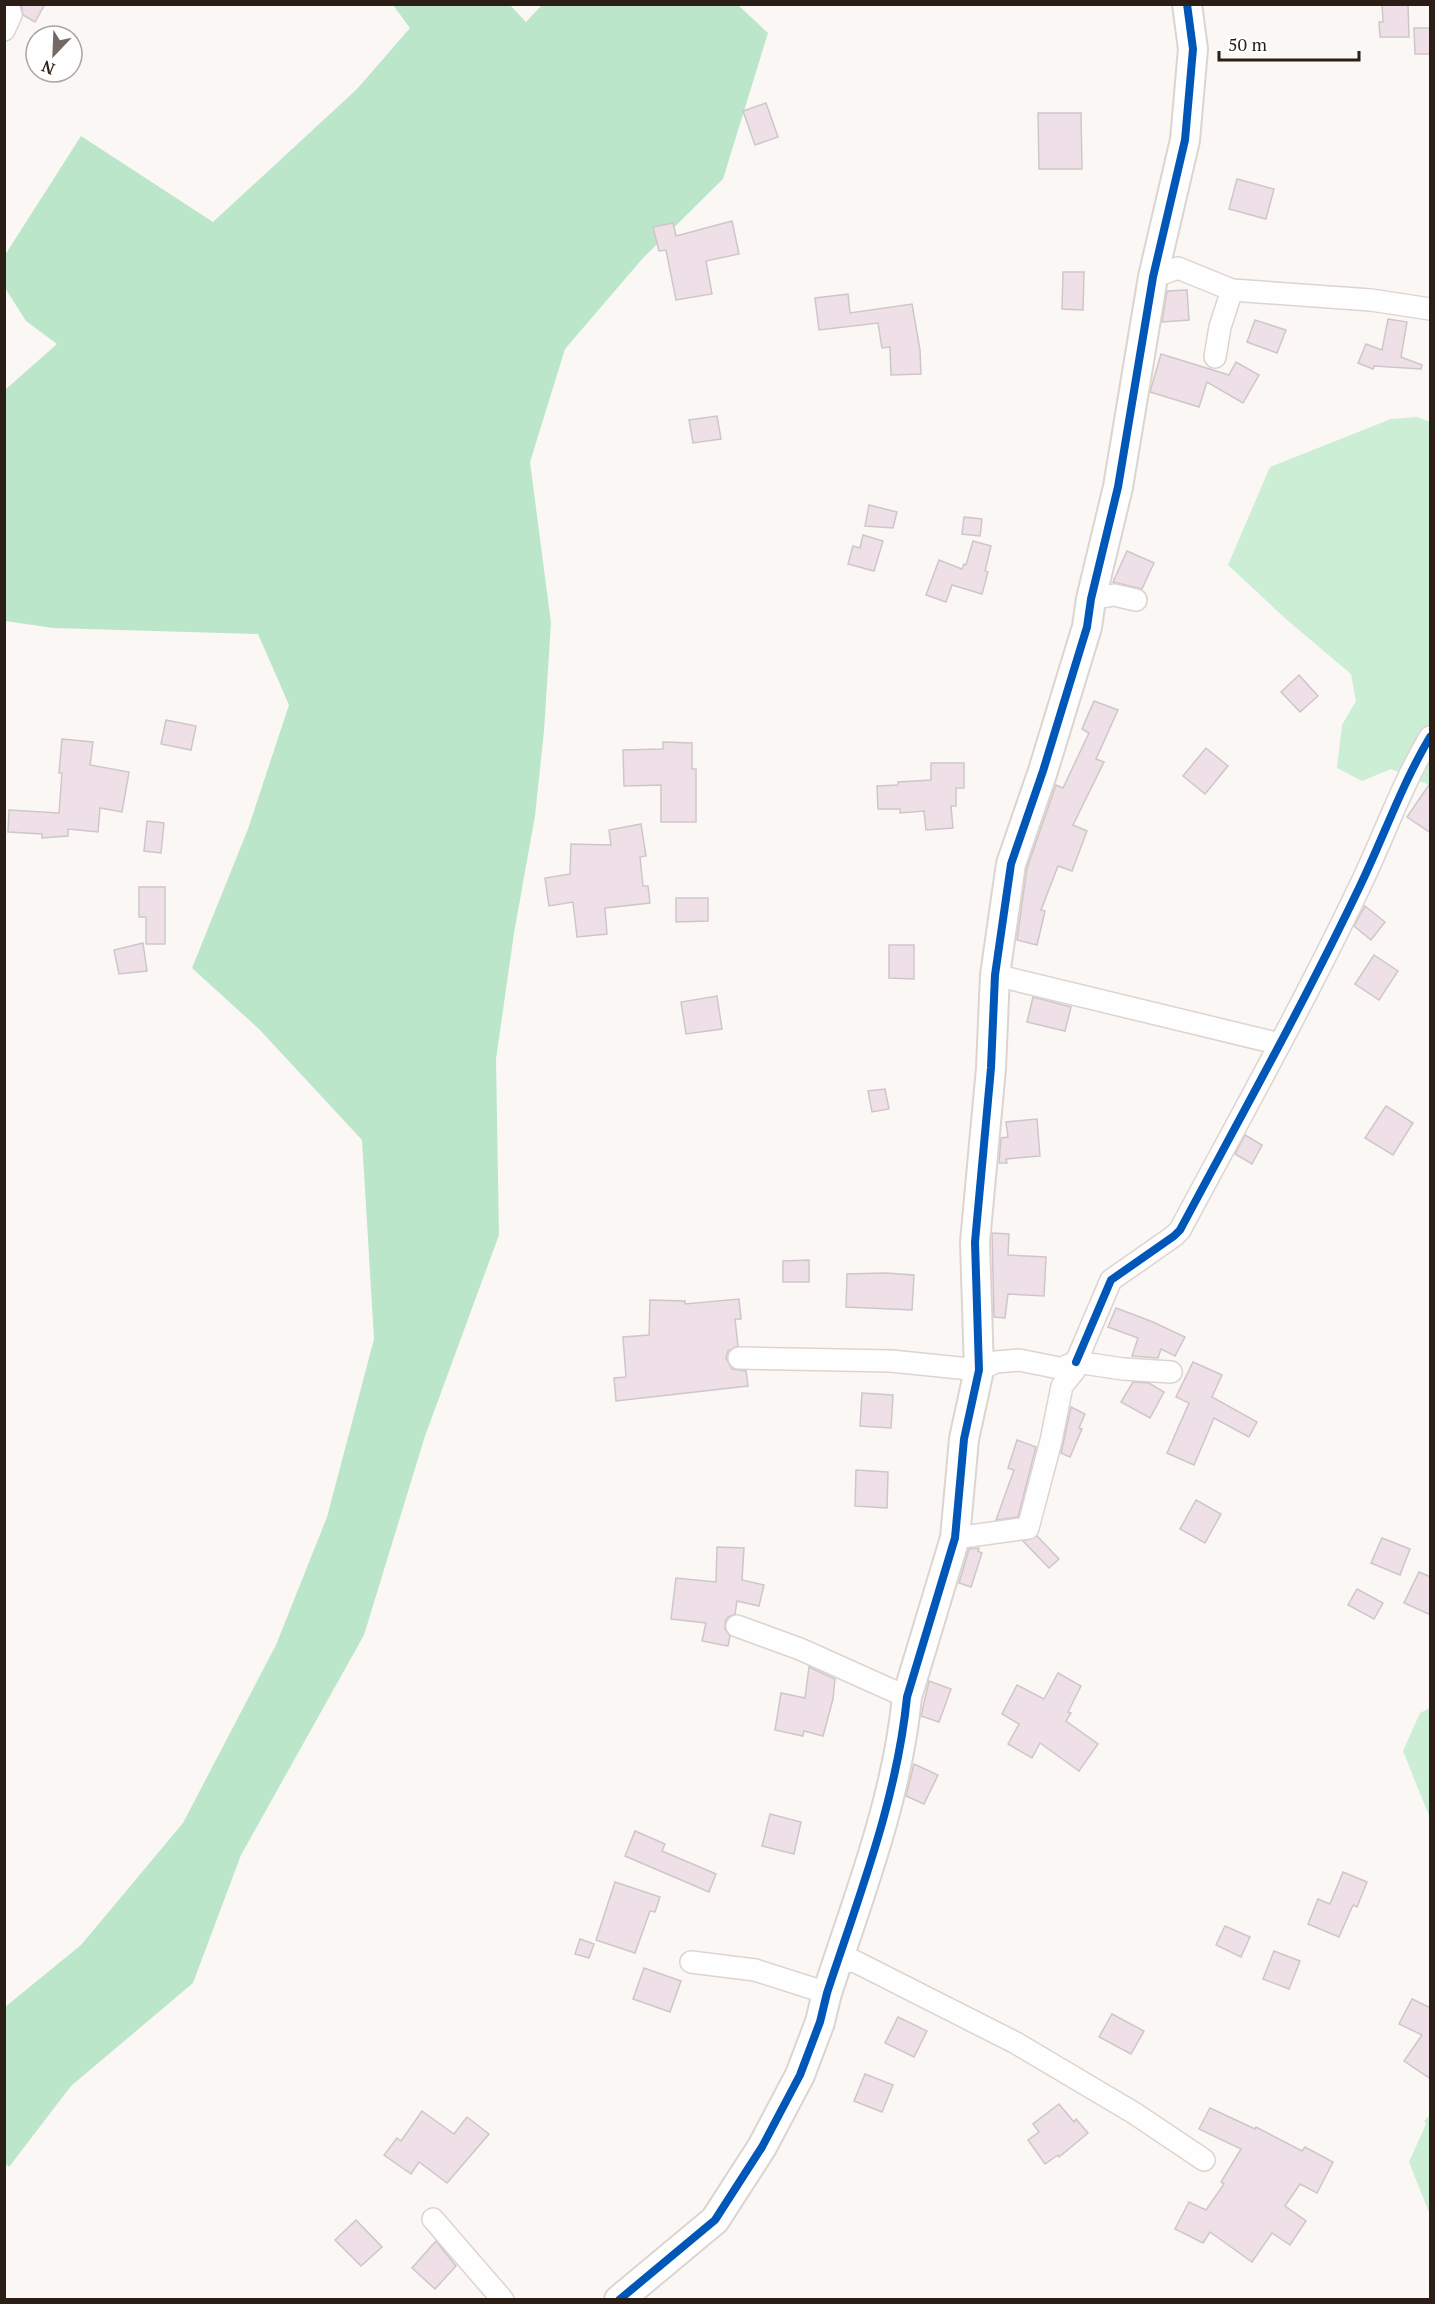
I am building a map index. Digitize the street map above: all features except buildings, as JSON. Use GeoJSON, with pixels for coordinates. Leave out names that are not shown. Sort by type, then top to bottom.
{"type":"FeatureCollection","features":[{"type":"Feature","properties":{"kind":"street"},"geometry":{"type":"LineString","coordinates":[[619,2300],[715,2220],[762,2147],[800,2075],[820,2022],[827,1993],[885,1813],[905,1719],[907,1697],[955,1538],[964,1439],[979,1370],[975,1242],[991,1068],[995,975],[1011,864],[1043,771],[1087,627],[1091,599],[1118,487],[1153,277],[1185,140],[1193,49],[1188,4]]}},
{"type":"Feature","properties":{"kind":"street"},"geometry":{"type":"LineString","coordinates":[[1153,277],[1178,268],[1232,290],[1371,300],[1431,309]]}},
{"type":"Feature","properties":{"kind":"street"},"geometry":{"type":"LineString","coordinates":[[1215,357],[1220,327],[1232,290]]}},
{"type":"Feature","properties":{"kind":"street"},"geometry":{"type":"LineString","coordinates":[[1091,599],[1114,595],[1136,600]]}},
{"type":"Feature","properties":{"kind":"street"},"geometry":{"type":"LineString","coordinates":[[955,1538],[1028,1528],[1051,1441],[1062,1386],[1075,1367],[1111,1280],[1180,1230],[1280,1044],[1360,886],[1416,761],[1431,737]]}},
{"type":"Feature","properties":{"kind":"street"},"geometry":{"type":"LineString","coordinates":[[995,975],[1280,1044]]}},
{"type":"Feature","properties":{"kind":"street"},"geometry":{"type":"LineString","coordinates":[[739,1358],[891,1361],[979,1370],[996,1362],[1019,1360],[1075,1367],[1171,1372]]}},
{"type":"Feature","properties":{"kind":"street"},"geometry":{"type":"LineString","coordinates":[[737,1626],[800,1649],[907,1697]]}},
{"type":"Feature","properties":{"kind":"street"},"geometry":{"type":"LineString","coordinates":[[837,1962],[854,1961],[1016,2043],[1134,2113],[1204,2160]]}},
{"type":"Feature","properties":{"kind":"street"},"geometry":{"type":"LineString","coordinates":[[691,1962],[755,1970],[827,1993]]}},
{"type":"Feature","properties":{"kind":"street"},"geometry":{"type":"LineString","coordinates":[[433,2219],[503,2300]]}},
{"type":"Feature","properties":{"kind":"green space"},"geometry":{"type":"Polygon","coordinates":[[[393,5],[510,5],[526,22],[542,5],[738,5],[768,33],[723,179],[643,258],[565,349],[530,462],[551,623],[544,731],[535,816],[514,933],[496,1059],[499,1235],[425,1436],[364,1635],[241,1855],[193,1983],[71,2086],[9,2167],[5,2163],[5,2007],[81,1945],[183,1823],[276,1645],[327,1517],[374,1339],[362,1140],[259,1029],[192,968],[248,829],[289,705],[258,634],[53,628],[5,621],[5,390],[57,344],[26,321],[5,288],[5,255],[81,136],[213,222],[357,89],[410,28],[393,5]]]}},
{"type":"Feature","properties":{"kind":"green space"},"geometry":{"type":"Polygon","coordinates":[[[1417,417],[1430,422],[1429,785],[1391,769],[1362,781],[1337,768],[1342,725],[1356,701],[1351,674],[1287,620],[1228,565],[1270,467],[1391,419],[1417,417]]]}},
{"type":"Feature","properties":{"kind":"green space"},"geometry":{"type":"Polygon","coordinates":[[[1430,1708],[1430,1818],[1403,1751],[1420,1713],[1430,1708]]]}},
{"type":"Feature","properties":{"kind":"green space"},"geometry":{"type":"Polygon","coordinates":[[[1430,2115],[1430,2215],[1409,2162],[1426,2124],[1424,2121],[1430,2115]]]}},
{"type":"Feature","properties":{"kind":"cycle path"},"geometry":{"type":"LineString","coordinates":[[619,2300],[715,2220],[762,2147],[800,2075],[820,2022],[827,1993],[886,1810],[895,1773],[907,1697],[955,1538],[964,1439],[979,1370],[975,1242],[991,1068],[995,975],[1011,864],[1043,771],[1087,627],[1091,599],[1118,487],[1153,277],[1185,140],[1193,49],[1187,4]]}},
{"type":"Feature","properties":{"kind":"cycle path"},"geometry":{"type":"LineString","coordinates":[[1076,1362],[1111,1280],[1180,1230],[1317,973],[1430,737]]}}]}
